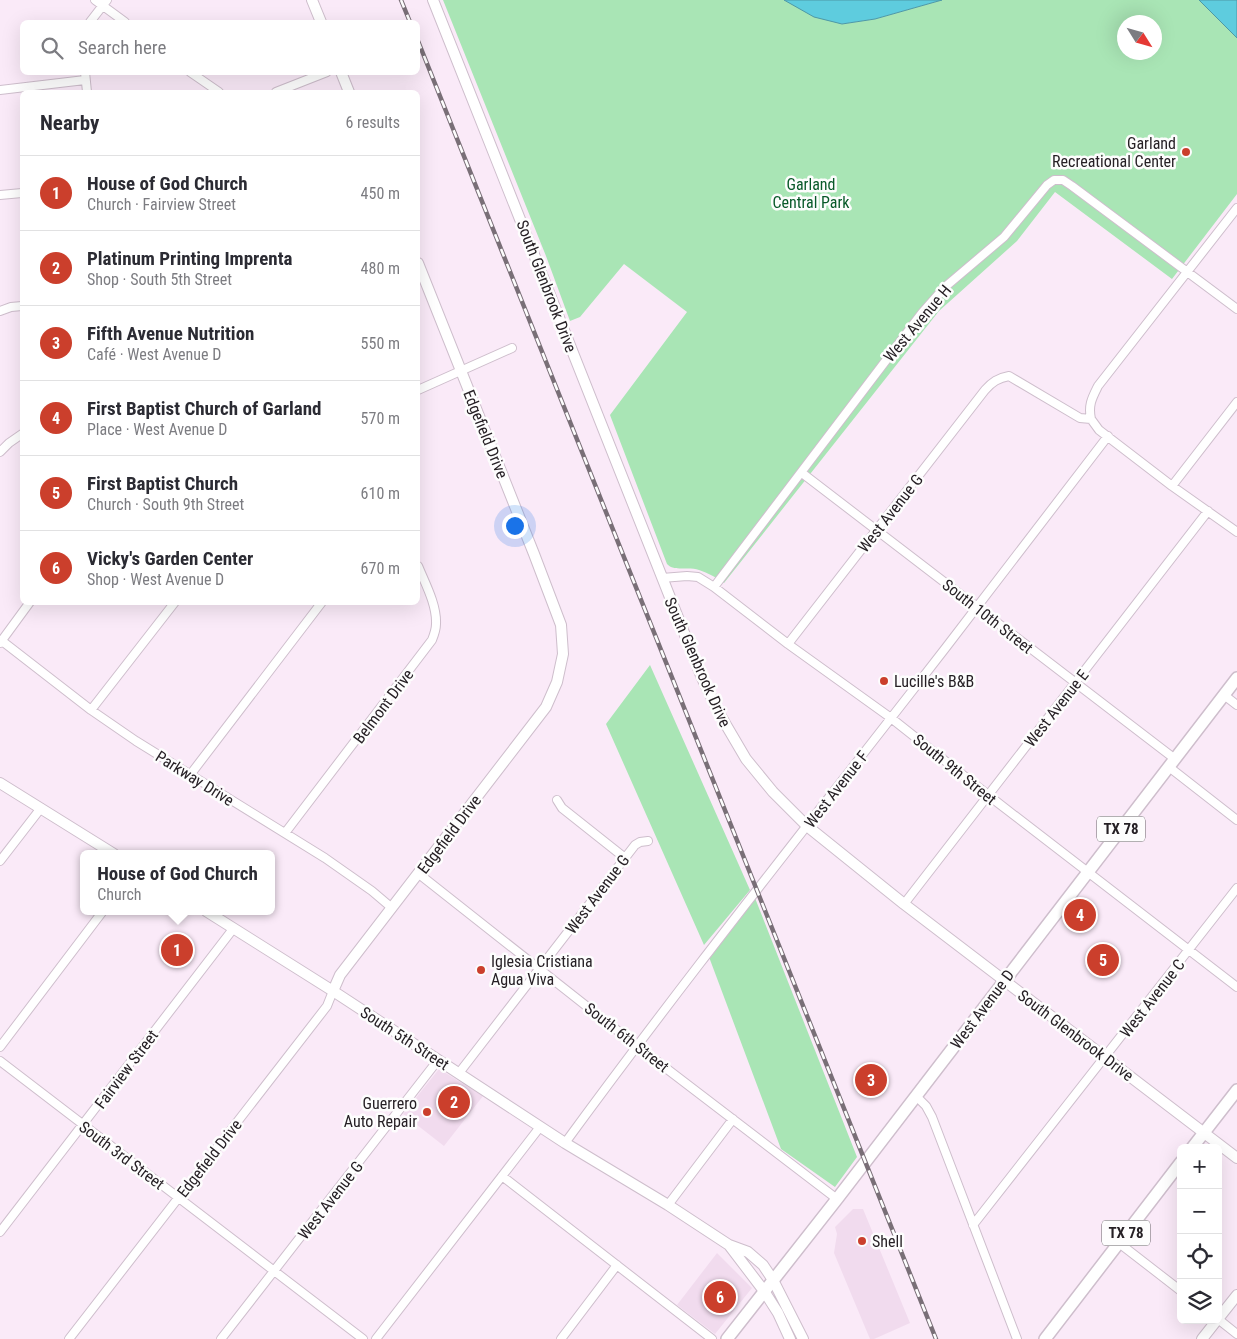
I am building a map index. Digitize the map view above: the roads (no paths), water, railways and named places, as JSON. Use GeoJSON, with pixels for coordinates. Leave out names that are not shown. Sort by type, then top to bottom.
{"type":"FeatureCollection","features":[{"type":"Feature","properties":{"kind":"main road","name":"West Avenue D"},"geometry":{"type":"LineString","coordinates":[[727,1339],[837,1199],[1237,678]]}},
{"type":"Feature","properties":{"kind":"main road"},"geometry":{"type":"LineString","coordinates":[[1195,1144],[1237,1090]]}},
{"type":"Feature","properties":{"kind":"main road","name":"TX 78"},"geometry":{"type":"LineString","coordinates":[[1045,1339],[1177,1167]]}},
{"type":"Feature","properties":{"kind":"street"},"geometry":{"type":"LineString","coordinates":[[95,0],[104,3],[123,20]]}},
{"type":"Feature","properties":{"kind":"street"},"geometry":{"type":"LineString","coordinates":[[312,0],[320,20]]}},
{"type":"Feature","properties":{"kind":"street","name":"South Glenbrook Drive"},"geometry":{"type":"LineString","coordinates":[[433,0],[702,678],[734,742],[773,792],[807,826],[904,904],[1237,1158]]}},
{"type":"Feature","properties":{"kind":"street"},"geometry":{"type":"LineString","coordinates":[[91,20],[104,3]]}},
{"type":"Feature","properties":{"kind":"street"},"geometry":{"type":"LineString","coordinates":[[194,75],[216,90]]}},
{"type":"Feature","properties":{"kind":"street"},"geometry":{"type":"LineString","coordinates":[[281,90],[319,75]]}},
{"type":"Feature","properties":{"kind":"street"},"geometry":{"type":"LineString","coordinates":[[342,75],[348,90]]}},
{"type":"Feature","properties":{"kind":"street"},"geometry":{"type":"LineString","coordinates":[[0,90],[85,76],[87,90]]}},
{"type":"Feature","properties":{"kind":"street","name":"West Avenue H"},"geometry":{"type":"LineString","coordinates":[[714,587],[922,313],[944,287],[1004,237],[1042,189],[1054,180],[1063,180],[1072,186],[1187,272]]}},
{"type":"Feature","properties":{"kind":"street"},"geometry":{"type":"LineString","coordinates":[[0,194],[20,192]]}},
{"type":"Feature","properties":{"kind":"street"},"geometry":{"type":"LineString","coordinates":[[1237,208],[1098,386],[1091,399],[1089,409],[1090,419],[1099,430],[1172,486],[1237,532]]}},
{"type":"Feature","properties":{"kind":"street","name":"Edgefield Drive"},"geometry":{"type":"LineString","coordinates":[[69,1339],[322,1012],[331,999],[340,975],[546,707],[557,682],[563,654],[561,625],[420,268]]}},
{"type":"Feature","properties":{"kind":"street"},"geometry":{"type":"LineString","coordinates":[[1187,272],[1237,309]]}},
{"type":"Feature","properties":{"kind":"street"},"geometry":{"type":"LineString","coordinates":[[0,310],[20,306]]}},
{"type":"Feature","properties":{"kind":"street"},"geometry":{"type":"LineString","coordinates":[[420,389],[512,348]]}},
{"type":"Feature","properties":{"kind":"street","name":"West Avenue G"},"geometry":{"type":"LineString","coordinates":[[788,644],[991,382],[1000,377],[1009,376],[1080,418],[1090,419]]}},
{"type":"Feature","properties":{"kind":"street"},"geometry":{"type":"LineString","coordinates":[[1172,486],[1237,402]]}},
{"type":"Feature","properties":{"kind":"street"},"geometry":{"type":"LineString","coordinates":[[0,452],[8,443],[20,435]]}},
{"type":"Feature","properties":{"kind":"street","name":"West Avenue F"},"geometry":{"type":"LineString","coordinates":[[565,1143],[637,1046],[1108,436]]}},
{"type":"Feature","properties":{"kind":"street","name":"South 10th Street"},"geometry":{"type":"LineString","coordinates":[[802,472],[1076,683],[1237,820]]}},
{"type":"Feature","properties":{"kind":"street","name":"West Avenue E"},"geometry":{"type":"LineString","coordinates":[[904,904],[1208,511]]}},
{"type":"Feature","properties":{"kind":"street","name":"Belmont Drive"},"geometry":{"type":"LineString","coordinates":[[285,833],[432,640],[436,625],[435,614],[420,571]]}},
{"type":"Feature","properties":{"kind":"street","name":"South 9th Street"},"geometry":{"type":"LineString","coordinates":[[662,578],[688,576],[698,578],[714,587],[788,644],[891,718],[1237,987]]}},
{"type":"Feature","properties":{"kind":"street"},"geometry":{"type":"LineString","coordinates":[[1,642],[28,605]]}},
{"type":"Feature","properties":{"kind":"street"},"geometry":{"type":"LineString","coordinates":[[91,710],[174,605]]}},
{"type":"Feature","properties":{"kind":"street"},"geometry":{"type":"LineString","coordinates":[[190,775],[320,605]]}},
{"type":"Feature","properties":{"kind":"street","name":"Parkway Drive"},"geometry":{"type":"LineString","coordinates":[[1,642],[91,710],[136,741],[325,858],[372,891],[392,908]]}},
{"type":"Feature","properties":{"kind":"street"},"geometry":{"type":"LineString","coordinates":[[1224,695],[1237,705]]}},
{"type":"Feature","properties":{"kind":"street"},"geometry":{"type":"LineString","coordinates":[[0,782],[108,850]]}},
{"type":"Feature","properties":{"kind":"street"},"geometry":{"type":"LineString","coordinates":[[557,800],[562,808],[625,858]]}},
{"type":"Feature","properties":{"kind":"street"},"geometry":{"type":"LineString","coordinates":[[0,861],[41,808]]}},
{"type":"Feature","properties":{"kind":"street","name":"West Avenue G"},"geometry":{"type":"LineString","coordinates":[[459,1073],[635,845],[648,841]]}},
{"type":"Feature","properties":{"kind":"street","name":"South 6th Street"},"geometry":{"type":"LineString","coordinates":[[419,874],[637,1046],[837,1199]]}},
{"type":"Feature","properties":{"kind":"street","name":"West Avenue C"},"geometry":{"type":"LineString","coordinates":[[973,1225],[1237,888]]}},
{"type":"Feature","properties":{"kind":"street"},"geometry":{"type":"LineString","coordinates":[[0,1047],[100,915]]}},
{"type":"Feature","properties":{"kind":"street","name":"South 5th Street"},"geometry":{"type":"LineString","coordinates":[[212,915],[333,991],[565,1143],[668,1205],[729,1245],[748,1252],[763,1265],[773,1280],[803,1339]]}},
{"type":"Feature","properties":{"kind":"street","name":"Fairview Street"},"geometry":{"type":"LineString","coordinates":[[0,1232],[233,929]]}},
{"type":"Feature","properties":{"kind":"street","name":"West Avenue G"},"geometry":{"type":"LineString","coordinates":[[221,1339],[438,1060]]}},
{"type":"Feature","properties":{"kind":"street","name":"South 3rd Street"},"geometry":{"type":"LineString","coordinates":[[0,1061],[363,1339]]}},
{"type":"Feature","properties":{"kind":"street"},"geometry":{"type":"LineString","coordinates":[[916,1096],[926,1106],[932,1117],[1017,1339]]}},
{"type":"Feature","properties":{"kind":"street"},"geometry":{"type":"LineString","coordinates":[[668,1205],[733,1119]]}},
{"type":"Feature","properties":{"kind":"street"},"geometry":{"type":"LineString","coordinates":[[376,1339],[540,1127]]}},
{"type":"Feature","properties":{"kind":"street"},"geometry":{"type":"LineString","coordinates":[[502,1176],[712,1339]]}},
{"type":"Feature","properties":{"kind":"street"},"geometry":{"type":"LineString","coordinates":[[1119,1242],[1177,1287]]}},
{"type":"Feature","properties":{"kind":"street","name":"South 5th Street"},"geometry":{"type":"LineString","coordinates":[[729,1245],[778,1313],[790,1339]]}},
{"type":"Feature","properties":{"kind":"street"},"geometry":{"type":"LineString","coordinates":[[561,1339],[617,1264]]}},
{"type":"Feature","properties":{"kind":"street"},"geometry":{"type":"LineString","coordinates":[[1222,1314],[1237,1295]]}},
{"type":"Feature","properties":{"kind":"street"},"geometry":{"type":"LineString","coordinates":[[1222,1322],[1237,1334]]}},
{"type":"Feature","properties":{"kind":"street"},"geometry":{"type":"LineString","coordinates":[[1202,1339],[1214,1324]]}},
{"type":"Feature","properties":{"kind":"water"},"geometry":{"type":"Polygon","coordinates":[[[784,0],[942,0],[875,19],[842,24],[814,17],[784,0]]]}},
{"type":"Feature","properties":{"kind":"water"},"geometry":{"type":"Polygon","coordinates":[[[1199,0],[1237,0],[1237,38],[1199,0]]]}},
{"type":"Feature","properties":{"kind":"railway"},"geometry":{"type":"LineString","coordinates":[[401,0],[409,20]]}},
{"type":"Feature","properties":{"kind":"railway"},"geometry":{"type":"LineString","coordinates":[[420,46],[936,1339]]}},
{"type":"Feature","properties":{"kind":"place","name":"Garland Recreational Center"},"geometry":{"type":"Point","coordinates":[1186,152]}},
{"type":"Feature","properties":{"kind":"place","name":"Lucille's B&B"},"geometry":{"type":"Point","coordinates":[884,681]}},
{"type":"Feature","properties":{"kind":"place","name":"First Baptist Church of Garland"},"geometry":{"type":"Point","coordinates":[1080,915]}},
{"type":"Feature","properties":{"kind":"place","name":"House of God Church"},"geometry":{"type":"Point","coordinates":[177,950]}},
{"type":"Feature","properties":{"kind":"place","name":"First Baptist Church"},"geometry":{"type":"Point","coordinates":[1103,960]}},
{"type":"Feature","properties":{"kind":"place","name":"Iglesia Cristiana Agua Viva"},"geometry":{"type":"Point","coordinates":[481,970]}},
{"type":"Feature","properties":{"kind":"place","name":"Fifth Avenue Nutrition"},"geometry":{"type":"Point","coordinates":[871,1080]}},
{"type":"Feature","properties":{"kind":"place","name":"Platinum Printing Imprenta"},"geometry":{"type":"Point","coordinates":[454,1102]}},
{"type":"Feature","properties":{"kind":"place","name":"Guerrero Auto Repair"},"geometry":{"type":"Point","coordinates":[427,1112]}},
{"type":"Feature","properties":{"kind":"place","name":"Shell"},"geometry":{"type":"Point","coordinates":[862,1241]}},
{"type":"Feature","properties":{"kind":"place","name":"Vicky's Garden Center"},"geometry":{"type":"Point","coordinates":[720,1297]}},
{"type":"Feature","properties":{"kind":"park label","name":"Garland Central Park"},"geometry":{"type":"Point","coordinates":[811,193]}}]}
